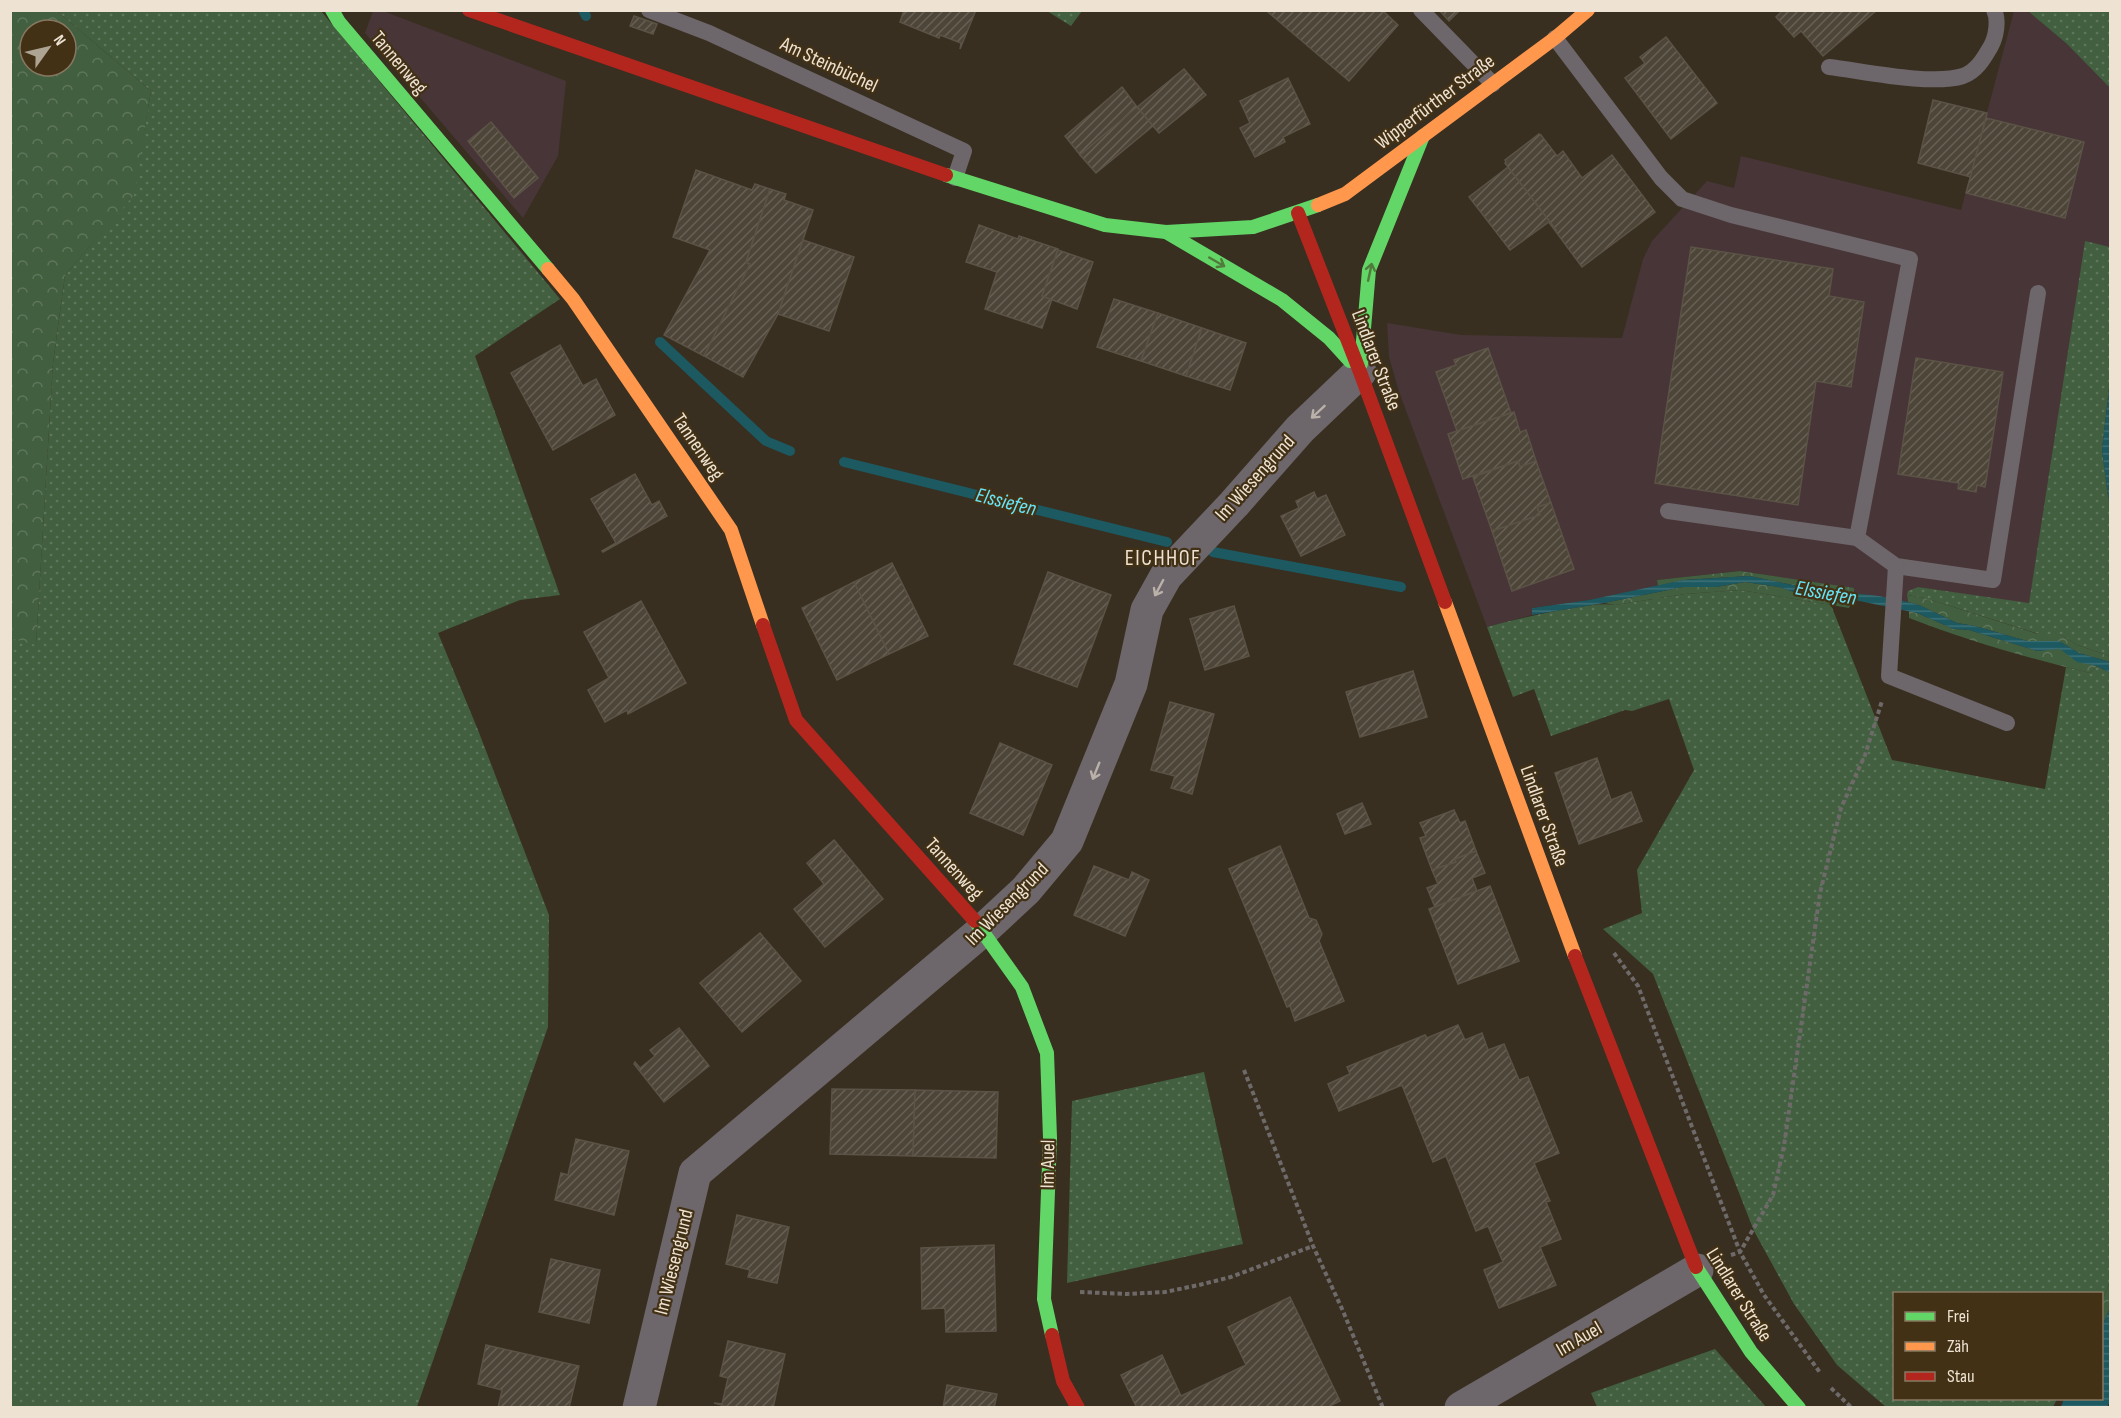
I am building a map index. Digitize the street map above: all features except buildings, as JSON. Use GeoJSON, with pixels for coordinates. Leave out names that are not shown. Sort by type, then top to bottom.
{"type":"FeatureCollection","features":[{"type":"Feature","properties":{"kind":"main road","name":"Tannenweg"},"geometry":{"type":"LineString","coordinates":[[332,10],[339,22],[573,299],[731,530],[796,720],[983,930]]}},
{"type":"Feature","properties":{"kind":"main road"},"geometry":{"type":"LineString","coordinates":[[469,10],[955,178],[1105,225],[1166,232],[1282,300],[1329,338],[1360,372]]}},
{"type":"Feature","properties":{"kind":"main road","name":"Wipperfürther Straße"},"geometry":{"type":"LineString","coordinates":[[1166,232],[1252,227],[1298,213],[1344,194],[1555,38],[1588,10]]}},
{"type":"Feature","properties":{"kind":"main road"},"geometry":{"type":"LineString","coordinates":[[1360,372],[1368,270],[1424,135]]}},
{"type":"Feature","properties":{"kind":"main road","name":"Lindlarer Straße"},"geometry":{"type":"LineString","coordinates":[[1298,213],[1360,372],[1569,940],[1697,1270],[1750,1352],[1799,1407]]}},
{"type":"Feature","properties":{"kind":"main road","name":"Im Auel"},"geometry":{"type":"LineString","coordinates":[[983,930],[1022,987],[1047,1053],[1050,1138],[1044,1299],[1063,1381],[1078,1407]]}},
{"type":"Feature","properties":{"kind":"street","name":"Im Wiesengrund"},"geometry":{"type":"LineString","coordinates":[[639,1407],[695,1173],[983,930],[1026,890],[1067,842],[1131,684],[1147,610],[1166,576],[1300,429],[1360,372]]}},
{"type":"Feature","properties":{"kind":"street","name":"Im Auel"},"geometry":{"type":"LineString","coordinates":[[1461,1407],[1697,1270]]}},
{"type":"Feature","properties":{"kind":"lane","name":"Am Steinbüchel"},"geometry":{"type":"LineString","coordinates":[[649,10],[709,33],[964,151],[955,178]]}},
{"type":"Feature","properties":{"kind":"lane"},"geometry":{"type":"LineString","coordinates":[[1421,10],[1493,84]]}},
{"type":"Feature","properties":{"kind":"lane"},"geometry":{"type":"LineString","coordinates":[[1829,67],[1912,78],[1964,75],[1980,65],[1993,42],[1997,17],[1994,10]]}},
{"type":"Feature","properties":{"kind":"lane"},"geometry":{"type":"LineString","coordinates":[[1555,38],[1660,178],[1682,199],[1731,215],[1910,259],[1857,538]]}},
{"type":"Feature","properties":{"kind":"lane"},"geometry":{"type":"LineString","coordinates":[[1668,511],[1857,538],[1896,566],[1993,580],[2038,293]]}},
{"type":"Feature","properties":{"kind":"lane"},"geometry":{"type":"LineString","coordinates":[[1896,566],[1889,676],[2007,723]]}},
{"type":"Feature","properties":{"kind":"path"},"geometry":{"type":"LineString","coordinates":[[1740,1251],[1773,1195],[1784,1146],[1820,893],[1841,808],[1865,755],[1889,676]]}},
{"type":"Feature","properties":{"kind":"path"},"geometry":{"type":"LineString","coordinates":[[1569,940],[1597,930],[1638,986],[1740,1251],[1764,1295],[1813,1364],[1834,1392],[1852,1407]]}},
{"type":"Feature","properties":{"kind":"path"},"geometry":{"type":"LineString","coordinates":[[1244,1070],[1313,1246],[1383,1407]]}},
{"type":"Feature","properties":{"kind":"path"},"geometry":{"type":"LineString","coordinates":[[1044,1299],[1083,1291],[1127,1294],[1165,1292],[1231,1277],[1313,1246]]}},
{"type":"Feature","properties":{"kind":"shaded area"},"geometry":{"type":"Polygon","coordinates":[[[373,11],[383,11],[566,81],[558,156],[523,218],[365,33],[373,11]]]}},
{"type":"Feature","properties":{"kind":"shaded area"},"geometry":{"type":"Polygon","coordinates":[[[2014,11],[2028,11],[2067,44],[2110,88],[2110,247],[2085,242],[2029,604],[1918,587],[1907,595],[1908,602],[1854,593],[1854,589],[1740,571],[1657,580],[1658,586],[1589,600],[1532,608],[1532,615],[1487,627],[1399,392],[1389,357],[1387,323],[1461,335],[1622,338],[1643,259],[1652,241],[1707,181],[1734,188],[1741,156],[1961,210],[2014,11]]]}},
{"type":"Feature","properties":{"kind":"green space"},"geometry":{"type":"Polygon","coordinates":[[[10,11],[57,11],[65,18],[18,18],[18,78],[78,78],[78,29],[151,91],[134,195],[65,275],[53,363],[36,645],[10,638],[10,11]]]}},
{"type":"Feature","properties":{"kind":"green space"},"geometry":{"type":"Polygon","coordinates":[[[57,11],[321,11],[560,299],[475,356],[560,595],[520,600],[438,633],[549,915],[548,1027],[417,1407],[11,1407],[10,638],[36,644],[53,363],[65,275],[133,195],[151,91],[78,29],[78,18],[65,18],[57,11]]]}},
{"type":"Feature","properties":{"kind":"green space"},"geometry":{"type":"Polygon","coordinates":[[[1047,11],[1082,11],[1071,26],[1047,11]]]}},
{"type":"Feature","properties":{"kind":"green space"},"geometry":{"type":"Polygon","coordinates":[[[2028,11],[2110,11],[2110,88],[2067,44],[2028,11]]]}},
{"type":"Feature","properties":{"kind":"green space"},"geometry":{"type":"Polygon","coordinates":[[[2085,241],[2110,247],[2110,379],[2102,450],[2110,511],[2110,656],[2077,645],[2060,634],[2039,634],[1925,598],[1907,595],[1908,591],[1918,587],[2029,603],[2085,241]]]}},
{"type":"Feature","properties":{"kind":"green space"},"geometry":{"type":"Polygon","coordinates":[[[1740,571],[1854,588],[1854,593],[1808,588],[1749,576],[1683,580],[1658,586],[1657,580],[1740,571]]]}},
{"type":"Feature","properties":{"kind":"green space"},"geometry":{"type":"Polygon","coordinates":[[[1745,582],[1779,587],[1806,596],[1853,600],[1849,608],[1740,590],[1685,594],[1615,605],[1604,603],[1683,587],[1716,587],[1745,582]]]}},
{"type":"Feature","properties":{"kind":"green space"},"geometry":{"type":"Polygon","coordinates":[[[1740,590],[1831,605],[1892,760],[2045,789],[2066,667],[2090,673],[2097,666],[2110,673],[2110,1282],[2103,1299],[2103,1292],[1893,1292],[1893,1400],[2056,1400],[2053,1407],[1886,1407],[1837,1365],[1794,1304],[1754,1231],[1653,974],[1603,929],[1642,913],[1637,870],[1694,770],[1669,699],[1632,711],[1625,710],[1551,736],[1534,689],[1513,697],[1487,627],[1584,606],[1615,605],[1685,594],[1740,590]]]}},
{"type":"Feature","properties":{"kind":"green space"},"geometry":{"type":"Polygon","coordinates":[[[1907,595],[1925,598],[2038,634],[2060,634],[2077,645],[2110,656],[2110,662],[2079,653],[2059,641],[2027,641],[1957,623],[1908,602],[1907,595]]]}},
{"type":"Feature","properties":{"kind":"green space"},"geometry":{"type":"Polygon","coordinates":[[[1909,611],[1954,629],[1969,630],[2037,651],[2060,648],[2077,661],[2097,666],[2090,673],[1998,648],[1909,618],[1909,611]]]}},
{"type":"Feature","properties":{"kind":"green space"},"geometry":{"type":"Polygon","coordinates":[[[1204,1072],[1243,1244],[1067,1283],[1072,1101],[1204,1072]]]}},
{"type":"Feature","properties":{"kind":"green space"},"geometry":{"type":"Polygon","coordinates":[[[2110,1282],[2110,1308],[2103,1324],[2103,1299],[2110,1282]]]}},
{"type":"Feature","properties":{"kind":"green space"},"geometry":{"type":"Polygon","coordinates":[[[1715,1349],[1766,1407],[1597,1407],[1591,1393],[1715,1349]]]}},
{"type":"Feature","properties":{"kind":"water"},"geometry":{"type":"Polygon","coordinates":[[[2110,379],[2110,511],[2102,450],[2110,379]]]}},
{"type":"Feature","properties":{"kind":"water"},"geometry":{"type":"Polygon","coordinates":[[[1749,576],[1808,588],[1879,596],[1908,602],[1957,623],[2027,641],[2059,641],[2079,653],[2110,662],[2110,673],[2097,666],[2077,662],[2060,649],[2037,651],[1969,630],[1954,629],[1917,613],[1845,598],[1806,596],[1779,587],[1745,582],[1716,587],[1683,587],[1532,615],[1532,608],[1589,600],[1683,580],[1749,576]]]}},
{"type":"Feature","properties":{"kind":"water"},"geometry":{"type":"Polygon","coordinates":[[[2110,1308],[2110,1401],[2107,1407],[2061,1407],[2064,1400],[2103,1400],[2103,1324],[2110,1308]]]}},
{"type":"Feature","properties":{"kind":"waterway","name":"Elssiefen"},"geometry":{"type":"LineString","coordinates":[[583,10],[586,16]]}},
{"type":"Feature","properties":{"kind":"waterway","name":"Elssiefen"},"geometry":{"type":"LineString","coordinates":[[660,342],[766,441],[790,451]]}},
{"type":"Feature","properties":{"kind":"waterway","name":"Elssiefen"},"geometry":{"type":"LineString","coordinates":[[844,462],[1167,542]]}},
{"type":"Feature","properties":{"kind":"waterway","name":"Elssiefen"},"geometry":{"type":"LineString","coordinates":[[1213,552],[1401,587]]}},
{"type":"Feature","properties":{"kind":"traffic: fast"},"geometry":{"type":"LineString","coordinates":[[332,10],[339,22],[548,269]]}},
{"type":"Feature","properties":{"kind":"traffic: fast"},"geometry":{"type":"LineString","coordinates":[[1361,364],[1369,270],[1423,136]]}},
{"type":"Feature","properties":{"kind":"traffic: fast"},"geometry":{"type":"LineString","coordinates":[[946,175],[1105,225],[1166,232],[1253,227],[1318,205]]}},
{"type":"Feature","properties":{"kind":"traffic: fast"},"geometry":{"type":"LineString","coordinates":[[1166,232],[1282,300],[1329,338],[1350,361]]}},
{"type":"Feature","properties":{"kind":"traffic: fast"},"geometry":{"type":"LineString","coordinates":[[975,921],[1022,987],[1047,1053],[1050,1138],[1044,1299],[1052,1335]]}},
{"type":"Feature","properties":{"kind":"traffic: fast"},"geometry":{"type":"LineString","coordinates":[[1696,1267],[1751,1352],[1799,1408]]}},
{"type":"Feature","properties":{"kind":"traffic: slow"},"geometry":{"type":"LineString","coordinates":[[1318,205],[1345,194],[1555,38],[1588,10]]}},
{"type":"Feature","properties":{"kind":"traffic: slow"},"geometry":{"type":"LineString","coordinates":[[548,269],[573,299],[731,530],[763,625]]}},
{"type":"Feature","properties":{"kind":"traffic: slow"},"geometry":{"type":"LineString","coordinates":[[1445,602],[1575,956]]}},
{"type":"Feature","properties":{"kind":"traffic: jam"},"geometry":{"type":"LineString","coordinates":[[469,10],[946,175]]}},
{"type":"Feature","properties":{"kind":"traffic: jam"},"geometry":{"type":"LineString","coordinates":[[1298,213],[1445,602]]}},
{"type":"Feature","properties":{"kind":"traffic: jam"},"geometry":{"type":"LineString","coordinates":[[763,625],[796,720],[975,921]]}},
{"type":"Feature","properties":{"kind":"traffic: jam"},"geometry":{"type":"LineString","coordinates":[[1575,956],[1696,1267]]}},
{"type":"Feature","properties":{"kind":"traffic: jam"},"geometry":{"type":"LineString","coordinates":[[1052,1335],[1063,1381],[1078,1408]]}},
{"type":"Feature","properties":{"kind":"district","name":"EICHHOF"},"geometry":{"type":"Point","coordinates":[1163,558]}}]}
